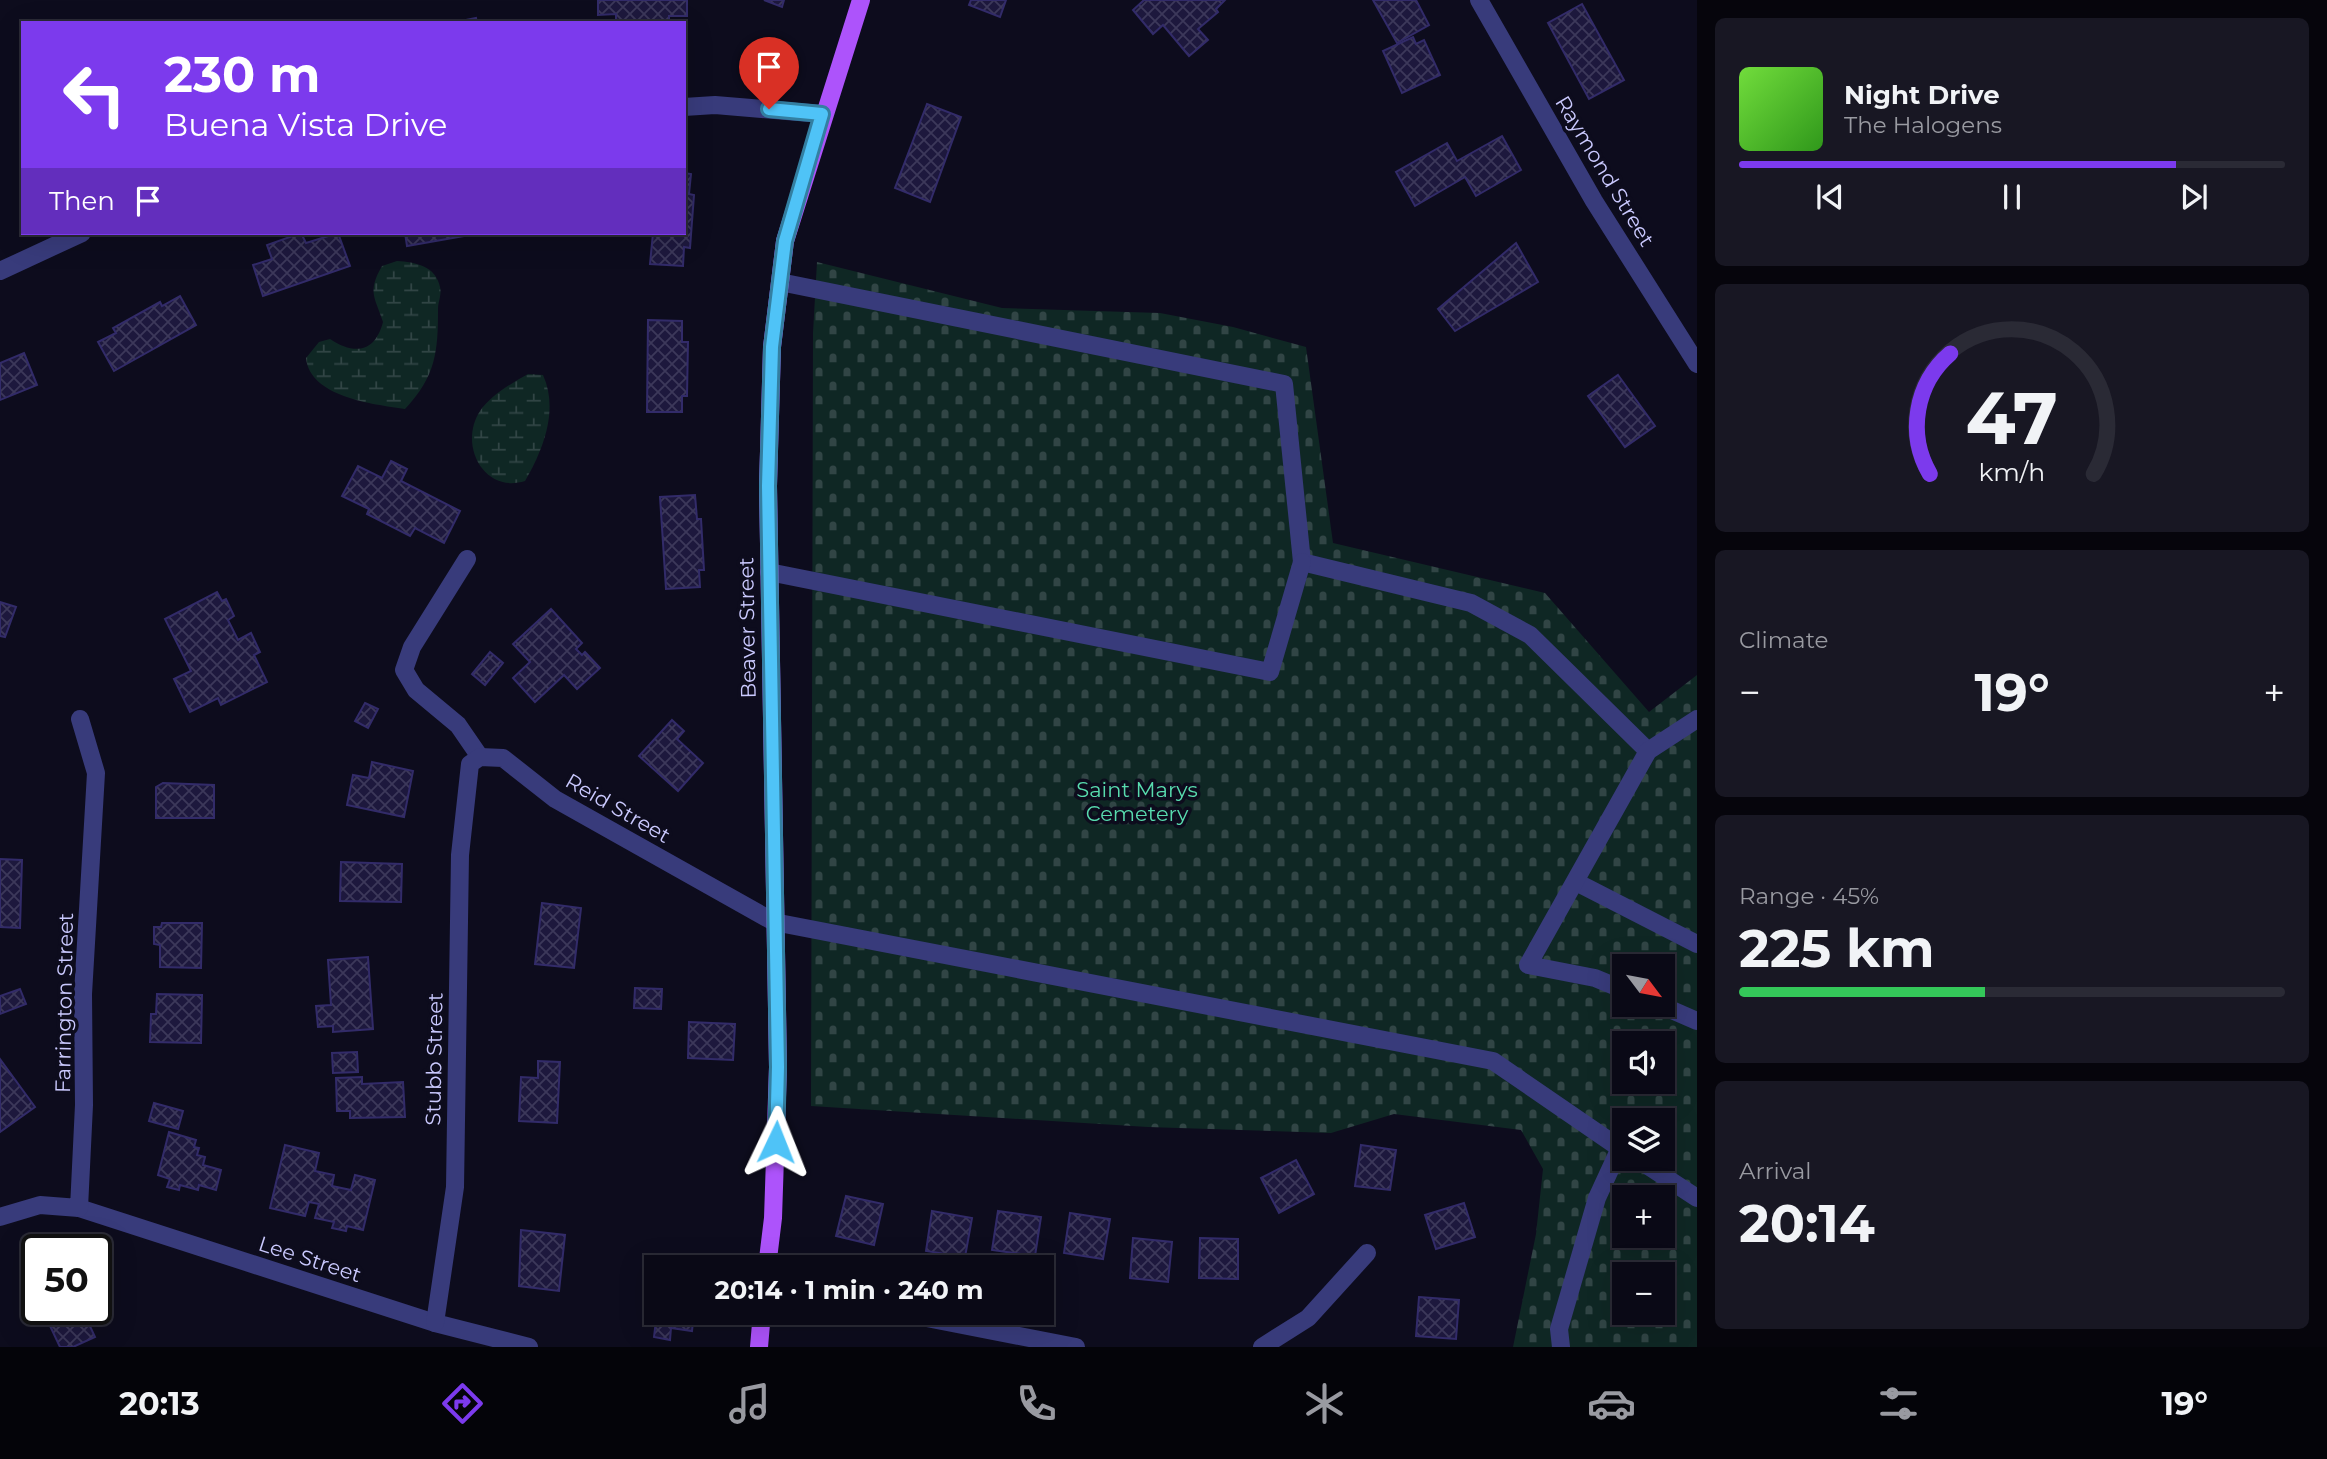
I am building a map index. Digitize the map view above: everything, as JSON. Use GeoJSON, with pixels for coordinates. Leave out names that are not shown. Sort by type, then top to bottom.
{"type":"FeatureCollection","features":[{"type":"Feature","properties":{"kind":"main road","name":"Beaver Street"},"geometry":{"type":"LineString","coordinates":[[768,1255],[773,1218],[778,1067],[769,572],[772,347],[785,241],[822,114],[860,0]]}},
{"type":"Feature","properties":{"kind":"main road"},"geometry":{"type":"LineString","coordinates":[[759,1347],[761,1325]]}},
{"type":"Feature","properties":{"kind":"street","name":"Raymond Street"},"geometry":{"type":"LineString","coordinates":[[1479,0],[1594,201],[1697,364]]}},
{"type":"Feature","properties":{"kind":"street"},"geometry":{"type":"LineString","coordinates":[[686,107],[715,105],[822,114]]}},
{"type":"Feature","properties":{"kind":"street"},"geometry":{"type":"LineString","coordinates":[[0,271],[78,235]]}},
{"type":"Feature","properties":{"kind":"street"},"geometry":{"type":"LineString","coordinates":[[769,572],[1270,672],[1302,562],[1284,384],[780,282]]}},
{"type":"Feature","properties":{"kind":"street"},"geometry":{"type":"LineString","coordinates":[[467,559],[412,647],[404,670],[416,690],[458,725],[480,757]]}},
{"type":"Feature","properties":{"kind":"street"},"geometry":{"type":"LineString","coordinates":[[1302,562],[1471,603],[1530,635],[1648,751]]}},
{"type":"Feature","properties":{"kind":"street","name":"Farrington Street"},"geometry":{"type":"LineString","coordinates":[[79,1208],[85,1105],[83,994],[96,773],[80,719]]}},
{"type":"Feature","properties":{"kind":"street"},"geometry":{"type":"LineString","coordinates":[[1612,985],[1595,978],[1528,965],[1648,751],[1697,719]]}},
{"type":"Feature","properties":{"kind":"street","name":"Stubb Street"},"geometry":{"type":"LineString","coordinates":[[435,1323],[454,1186],[460,855],[470,764],[480,757]]}},
{"type":"Feature","properties":{"kind":"street","name":"Reid Street"},"geometry":{"type":"LineString","coordinates":[[480,757],[503,758],[555,799],[774,922],[1493,1061],[1612,1142]]}},
{"type":"Feature","properties":{"kind":"street"},"geometry":{"type":"LineString","coordinates":[[1576,882],[1697,944]]}},
{"type":"Feature","properties":{"kind":"street"},"geometry":{"type":"LineString","coordinates":[[1675,1011],[1697,1021]]}},
{"type":"Feature","properties":{"kind":"street"},"geometry":{"type":"LineString","coordinates":[[1561,1347],[1559,1329],[1597,1198],[1612,1169]]}},
{"type":"Feature","properties":{"kind":"street"},"geometry":{"type":"LineString","coordinates":[[1656,1171],[1697,1198]]}},
{"type":"Feature","properties":{"kind":"street"},"geometry":{"type":"LineString","coordinates":[[0,1217],[40,1205],[79,1208]]}},
{"type":"Feature","properties":{"kind":"street","name":"Lee Street"},"geometry":{"type":"LineString","coordinates":[[79,1208],[435,1323],[529,1347]]}},
{"type":"Feature","properties":{"kind":"street"},"geometry":{"type":"LineString","coordinates":[[1262,1347],[1308,1318],[1367,1253]]}},
{"type":"Feature","properties":{"kind":"street"},"geometry":{"type":"LineString","coordinates":[[963,1325],[1076,1347]]}},
{"type":"Feature","properties":{"kind":"green space"},"geometry":{"type":"Polygon","coordinates":[[[397,261],[424,266],[438,280],[440,290],[433,363],[423,386],[405,409],[360,401],[330,390],[310,371],[306,358],[319,342],[330,339],[355,349],[375,340],[383,322],[375,300],[375,282],[382,266],[397,261]]]}},
{"type":"Feature","properties":{"kind":"green space","name":"Saint Marys Cemetery"},"geometry":{"type":"Polygon","coordinates":[[[817,262],[1002,308],[1160,313],[1233,327],[1306,347],[1333,543],[1545,593],[1649,712],[1697,675],[1697,1347],[1513,1347],[1536,1234],[1543,1169],[1521,1130],[1394,1114],[1331,1133],[1148,1127],[811,1106],[813,333],[817,262]]]}},
{"type":"Feature","properties":{"kind":"green space"},"geometry":{"type":"Polygon","coordinates":[[[528,374],[543,375],[548,388],[547,430],[525,481],[510,483],[487,474],[479,464],[472,438],[474,424],[480,411],[490,400],[528,374]]]}},
{"type":"Feature","properties":{"kind":"building"},"geometry":{"type":"Polygon","coordinates":[[[598,0],[687,0],[687,16],[669,16],[669,21],[616,21],[616,14],[598,15],[598,0]]]}},
{"type":"Feature","properties":{"kind":"building"},"geometry":{"type":"Polygon","coordinates":[[[764,0],[784,0],[782,7],[764,0]]]}},
{"type":"Feature","properties":{"kind":"building"},"geometry":{"type":"Polygon","coordinates":[[[971,0],[1006,0],[1000,17],[969,5],[971,0]]]}},
{"type":"Feature","properties":{"kind":"building"},"geometry":{"type":"Polygon","coordinates":[[[1144,0],[1225,0],[1216,9],[1218,12],[1198,29],[1208,40],[1189,56],[1163,25],[1153,34],[1133,10],[1144,0]]]}},
{"type":"Feature","properties":{"kind":"building"},"geometry":{"type":"Polygon","coordinates":[[[1373,0],[1416,0],[1429,25],[1397,43],[1373,0]]]}},
{"type":"Feature","properties":{"kind":"building"},"geometry":{"type":"Polygon","coordinates":[[[1582,4],[1624,80],[1589,99],[1548,23],[1582,4]]]}},
{"type":"Feature","properties":{"kind":"building"},"geometry":{"type":"Polygon","coordinates":[[[1413,37],[1416,44],[1424,40],[1440,75],[1402,93],[1383,51],[1413,37]]]}},
{"type":"Feature","properties":{"kind":"building"},"geometry":{"type":"Polygon","coordinates":[[[927,104],[961,117],[930,202],[895,188],[927,104]]]}},
{"type":"Feature","properties":{"kind":"building"},"geometry":{"type":"Polygon","coordinates":[[[1502,136],[1521,170],[1476,196],[1465,177],[1415,206],[1396,172],[1447,143],[1457,161],[1502,136]]]}},
{"type":"Feature","properties":{"kind":"building"},"geometry":{"type":"Polygon","coordinates":[[[686,173],[691,174],[689,194],[694,195],[690,248],[684,247],[683,266],[650,264],[653,235],[686,235],[686,173]]]}},
{"type":"Feature","properties":{"kind":"building"},"geometry":{"type":"Polygon","coordinates":[[[295,235],[302,235],[306,243],[339,235],[350,266],[263,296],[253,265],[272,259],[267,245],[295,235]]]}},
{"type":"Feature","properties":{"kind":"building"},"geometry":{"type":"Polygon","coordinates":[[[405,235],[470,235],[407,246],[405,235]]]}},
{"type":"Feature","properties":{"kind":"building"},"geometry":{"type":"Polygon","coordinates":[[[1516,243],[1538,282],[1455,331],[1438,309],[1516,243]]]}},
{"type":"Feature","properties":{"kind":"building"},"geometry":{"type":"Polygon","coordinates":[[[180,296],[196,325],[114,371],[98,342],[116,333],[113,328],[160,302],[162,306],[180,296]]]}},
{"type":"Feature","properties":{"kind":"building"},"geometry":{"type":"Polygon","coordinates":[[[648,320],[682,321],[682,342],[688,342],[687,396],[682,396],[682,412],[647,412],[648,320]]]}},
{"type":"Feature","properties":{"kind":"building"},"geometry":{"type":"Polygon","coordinates":[[[24,353],[37,385],[0,400],[0,363],[24,353]]]}},
{"type":"Feature","properties":{"kind":"building"},"geometry":{"type":"Polygon","coordinates":[[[1618,375],[1655,426],[1625,447],[1588,396],[1618,375]]]}},
{"type":"Feature","properties":{"kind":"building"},"geometry":{"type":"Polygon","coordinates":[[[391,461],[407,469],[401,481],[460,511],[444,543],[415,528],[410,536],[367,514],[369,509],[342,496],[358,466],[382,478],[391,461]]]}},
{"type":"Feature","properties":{"kind":"building"},"geometry":{"type":"Polygon","coordinates":[[[695,495],[697,519],[701,519],[704,570],[699,570],[700,587],[666,589],[660,497],[695,495]]]}},
{"type":"Feature","properties":{"kind":"building"},"geometry":{"type":"Polygon","coordinates":[[[217,592],[222,601],[226,599],[234,616],[228,620],[238,640],[251,633],[260,652],[254,655],[267,682],[221,705],[218,698],[190,712],[174,679],[191,671],[165,619],[217,592]]]}},
{"type":"Feature","properties":{"kind":"building"},"geometry":{"type":"Polygon","coordinates":[[[0,602],[16,607],[5,637],[0,636],[0,602]]]}},
{"type":"Feature","properties":{"kind":"building"},"geometry":{"type":"Polygon","coordinates":[[[551,609],[582,643],[576,649],[582,655],[585,652],[600,668],[577,689],[564,675],[535,702],[513,678],[530,662],[513,644],[551,609]]]}},
{"type":"Feature","properties":{"kind":"building"},"geometry":{"type":"Polygon","coordinates":[[[490,652],[503,663],[485,685],[472,674],[490,652]]]}},
{"type":"Feature","properties":{"kind":"building"},"geometry":{"type":"Polygon","coordinates":[[[365,703],[378,709],[368,728],[355,721],[365,703]]]}},
{"type":"Feature","properties":{"kind":"building"},"geometry":{"type":"Polygon","coordinates":[[[672,720],[684,731],[677,739],[703,763],[678,791],[639,756],[672,720]]]}},
{"type":"Feature","properties":{"kind":"building"},"geometry":{"type":"Polygon","coordinates":[[[372,762],[413,771],[404,817],[347,805],[353,775],[369,778],[372,762]]]}},
{"type":"Feature","properties":{"kind":"building"},"geometry":{"type":"Polygon","coordinates":[[[163,783],[214,785],[214,818],[156,818],[156,787],[163,783]]]}},
{"type":"Feature","properties":{"kind":"building"},"geometry":{"type":"Polygon","coordinates":[[[0,859],[22,860],[20,928],[0,927],[0,859]]]}},
{"type":"Feature","properties":{"kind":"building"},"geometry":{"type":"Polygon","coordinates":[[[341,862],[402,864],[401,902],[340,901],[341,862]]]}},
{"type":"Feature","properties":{"kind":"building"},"geometry":{"type":"Polygon","coordinates":[[[542,903],[581,908],[574,968],[535,964],[542,903]]]}},
{"type":"Feature","properties":{"kind":"building"},"geometry":{"type":"Polygon","coordinates":[[[162,923],[202,923],[201,968],[160,967],[160,945],[154,944],[154,927],[161,927],[162,923]]]}},
{"type":"Feature","properties":{"kind":"building"},"geometry":{"type":"Polygon","coordinates":[[[368,957],[373,1029],[333,1032],[333,1026],[318,1027],[316,1006],[331,1005],[328,960],[368,957]]]}},
{"type":"Feature","properties":{"kind":"building"},"geometry":{"type":"Polygon","coordinates":[[[635,988],[662,989],[661,1009],[634,1008],[635,988]]]}},
{"type":"Feature","properties":{"kind":"building"},"geometry":{"type":"Polygon","coordinates":[[[20,989],[26,1004],[0,1014],[0,996],[20,989]]]}},
{"type":"Feature","properties":{"kind":"building"},"geometry":{"type":"Polygon","coordinates":[[[157,994],[202,995],[201,1043],[150,1042],[151,1014],[156,1014],[157,994]]]}},
{"type":"Feature","properties":{"kind":"building"},"geometry":{"type":"Polygon","coordinates":[[[689,1022],[735,1024],[733,1060],[688,1058],[689,1022]]]}},
{"type":"Feature","properties":{"kind":"building"},"geometry":{"type":"Polygon","coordinates":[[[357,1052],[358,1072],[333,1073],[332,1053],[357,1052]]]}},
{"type":"Feature","properties":{"kind":"building"},"geometry":{"type":"Polygon","coordinates":[[[0,1059],[35,1107],[0,1132],[0,1059]]]}},
{"type":"Feature","properties":{"kind":"building"},"geometry":{"type":"Polygon","coordinates":[[[538,1061],[560,1062],[557,1123],[519,1121],[521,1077],[538,1078],[538,1061]]]}},
{"type":"Feature","properties":{"kind":"building"},"geometry":{"type":"Polygon","coordinates":[[[362,1077],[362,1084],[403,1082],[405,1117],[350,1118],[350,1111],[337,1111],[336,1078],[362,1077]]]}},
{"type":"Feature","properties":{"kind":"building"},"geometry":{"type":"Polygon","coordinates":[[[154,1103],[183,1111],[178,1129],[149,1121],[154,1103]]]}},
{"type":"Feature","properties":{"kind":"building"},"geometry":{"type":"Polygon","coordinates":[[[169,1132],[196,1140],[194,1147],[199,1148],[197,1155],[205,1157],[203,1165],[221,1170],[216,1190],[199,1185],[198,1190],[180,1185],[179,1190],[167,1187],[170,1179],[158,1175],[169,1132]]]}},
{"type":"Feature","properties":{"kind":"building"},"geometry":{"type":"Polygon","coordinates":[[[285,1145],[319,1153],[315,1171],[334,1175],[332,1186],[351,1190],[355,1175],[375,1180],[363,1230],[347,1226],[346,1231],[332,1228],[334,1222],[315,1218],[319,1204],[309,1202],[305,1216],[270,1208],[285,1145]]]}},
{"type":"Feature","properties":{"kind":"building"},"geometry":{"type":"Polygon","coordinates":[[[1361,1145],[1396,1150],[1390,1190],[1355,1186],[1361,1145]]]}},
{"type":"Feature","properties":{"kind":"building"},"geometry":{"type":"Polygon","coordinates":[[[1296,1160],[1314,1194],[1279,1213],[1261,1178],[1296,1160]]]}},
{"type":"Feature","properties":{"kind":"building"},"geometry":{"type":"Polygon","coordinates":[[[846,1196],[883,1204],[874,1245],[836,1236],[846,1196]]]}},
{"type":"Feature","properties":{"kind":"building"},"geometry":{"type":"Polygon","coordinates":[[[1464,1203],[1475,1237],[1436,1249],[1425,1215],[1464,1203]]]}},
{"type":"Feature","properties":{"kind":"building"},"geometry":{"type":"Polygon","coordinates":[[[932,1211],[972,1218],[965,1255],[926,1251],[932,1211]]]}},
{"type":"Feature","properties":{"kind":"building"},"geometry":{"type":"Polygon","coordinates":[[[998,1211],[1041,1217],[1035,1255],[992,1250],[998,1211]]]}},
{"type":"Feature","properties":{"kind":"building"},"geometry":{"type":"Polygon","coordinates":[[[1070,1213],[1110,1219],[1103,1259],[1064,1253],[1070,1213]]]}},
{"type":"Feature","properties":{"kind":"building"},"geometry":{"type":"Polygon","coordinates":[[[521,1230],[565,1235],[559,1291],[519,1286],[521,1230]]]}},
{"type":"Feature","properties":{"kind":"building"},"geometry":{"type":"Polygon","coordinates":[[[1133,1238],[1172,1242],[1168,1282],[1130,1278],[1133,1238]]]}},
{"type":"Feature","properties":{"kind":"building"},"geometry":{"type":"Polygon","coordinates":[[[1200,1238],[1238,1239],[1238,1279],[1199,1278],[1200,1238]]]}},
{"type":"Feature","properties":{"kind":"building"},"geometry":{"type":"Polygon","coordinates":[[[1419,1297],[1459,1300],[1456,1339],[1416,1336],[1419,1297]]]}},
{"type":"Feature","properties":{"kind":"building"},"geometry":{"type":"Polygon","coordinates":[[[50,1325],[89,1325],[95,1337],[73,1347],[60,1347],[50,1325]]]}},
{"type":"Feature","properties":{"kind":"building"},"geometry":{"type":"Polygon","coordinates":[[[655,1325],[693,1325],[692,1331],[671,1328],[670,1340],[654,1337],[655,1325]]]}},
{"type":"Feature","properties":{"kind":"route"},"geometry":{"type":"LineString","coordinates":[[769,109],[822,114],[785,241],[772,347],[768,486],[778,1067],[776,1142]]}}]}
